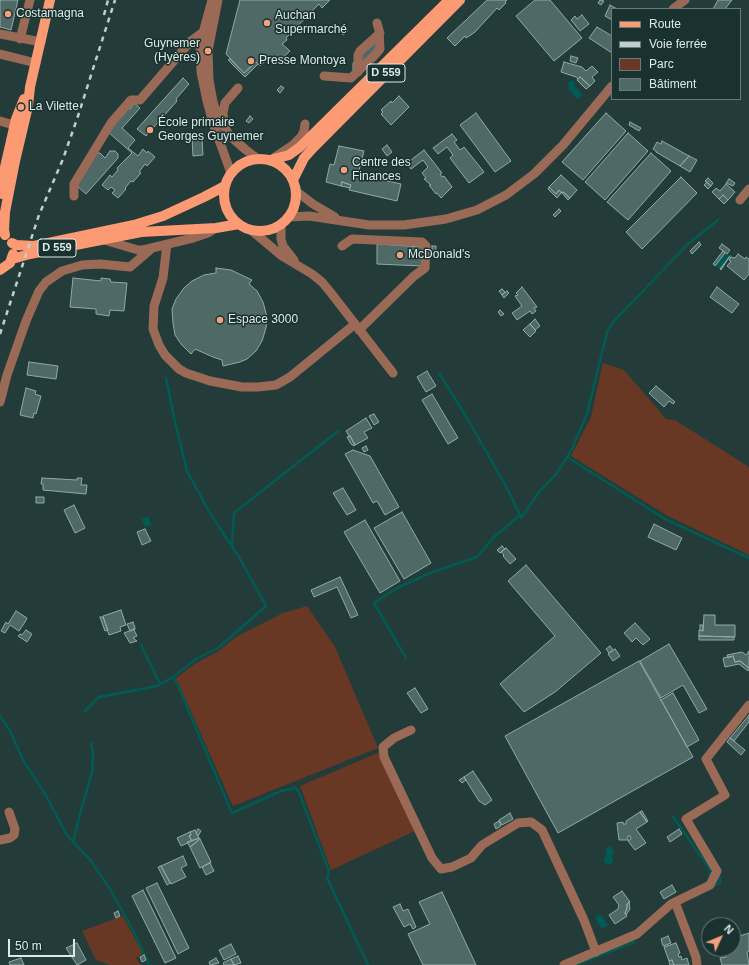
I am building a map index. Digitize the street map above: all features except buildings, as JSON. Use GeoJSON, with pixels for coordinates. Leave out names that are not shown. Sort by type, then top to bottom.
{"type":"FeatureCollection","features":[{"type":"Feature","properties":{"kind":"main road"},"geometry":{"type":"LineString","coordinates":[[0,202],[5,167],[19,126],[28,106],[30,87],[50,0]]}},
{"type":"Feature","properties":{"kind":"main road","name":"D 559"},"geometry":{"type":"LineString","coordinates":[[270,160],[289,155],[300,147],[449,0]]}},
{"type":"Feature","properties":{"kind":"main road","name":"D 559"},"geometry":{"type":"LineString","coordinates":[[293,180],[304,158],[313,148],[460,0]]}},
{"type":"Feature","properties":{"kind":"main road"},"geometry":{"type":"LineString","coordinates":[[0,270],[7,266],[12,259],[13,254],[4,230],[5,212],[16,154],[19,126]]}},
{"type":"Feature","properties":{"kind":"main road"},"geometry":{"type":"LineString","coordinates":[[258,159],[270,160],[284,168],[293,180],[296,191],[294,209],[289,217],[272,229],[262,231],[252,230],[239,224],[232,217],[226,207],[224,197],[225,186],[231,173],[239,166],[248,161],[258,159]]}},
{"type":"Feature","properties":{"kind":"main road","name":"D 559"},"geometry":{"type":"LineString","coordinates":[[6,237],[16,245],[34,246],[134,225],[162,216],[225,186]]}},
{"type":"Feature","properties":{"kind":"main road","name":"D 559"},"geometry":{"type":"LineString","coordinates":[[12,259],[30,254],[141,232],[216,228],[239,224]]}},
{"type":"Feature","properties":{"kind":"street"},"geometry":{"type":"LineString","coordinates":[[20,39],[30,0]]}},
{"type":"Feature","properties":{"kind":"street"},"geometry":{"type":"LineString","coordinates":[[212,0],[206,34],[209,80],[213,102],[225,129],[236,141],[258,159]]}},
{"type":"Feature","properties":{"kind":"street"},"geometry":{"type":"LineString","coordinates":[[218,0],[200,54],[201,72],[214,126],[231,173]]}},
{"type":"Feature","properties":{"kind":"street"},"geometry":{"type":"LineString","coordinates":[[674,8],[686,0]]}},
{"type":"Feature","properties":{"kind":"street"},"geometry":{"type":"LineString","coordinates":[[324,76],[351,78],[370,61],[380,49],[380,33],[377,23]]}},
{"type":"Feature","properties":{"kind":"street"},"geometry":{"type":"LineString","coordinates":[[358,72],[358,55],[380,33]]}},
{"type":"Feature","properties":{"kind":"street"},"geometry":{"type":"LineString","coordinates":[[0,34],[41,42]]}},
{"type":"Feature","properties":{"kind":"street"},"geometry":{"type":"LineString","coordinates":[[74,196],[74,184],[111,123],[131,100],[140,100],[191,41],[206,34]]}},
{"type":"Feature","properties":{"kind":"street"},"geometry":{"type":"LineString","coordinates":[[368,44],[370,61]]}},
{"type":"Feature","properties":{"kind":"street"},"geometry":{"type":"LineString","coordinates":[[0,54],[36,63]]}},
{"type":"Feature","properties":{"kind":"street"},"geometry":{"type":"LineString","coordinates":[[289,217],[309,216],[369,225],[404,225],[446,219],[477,210],[506,195],[534,174],[563,145],[611,87]]}},
{"type":"Feature","properties":{"kind":"street"},"geometry":{"type":"LineString","coordinates":[[225,129],[223,113],[225,103],[238,88]]}},
{"type":"Feature","properties":{"kind":"street"},"geometry":{"type":"LineString","coordinates":[[0,121],[19,126]]}},
{"type":"Feature","properties":{"kind":"street"},"geometry":{"type":"LineString","coordinates":[[270,160],[286,151],[301,137],[305,124]]}},
{"type":"Feature","properties":{"kind":"street"},"geometry":{"type":"LineString","coordinates":[[740,200],[749,189]]}},
{"type":"Feature","properties":{"kind":"street"},"geometry":{"type":"LineString","coordinates":[[296,191],[312,204],[340,220]]}},
{"type":"Feature","properties":{"kind":"street"},"geometry":{"type":"LineString","coordinates":[[281,224],[281,239],[283,246],[297,265]]}},
{"type":"Feature","properties":{"kind":"street"},"geometry":{"type":"LineString","coordinates":[[0,402],[6,376],[26,321],[39,291],[46,282],[62,271],[82,265],[100,264],[127,267],[135,263],[144,253],[151,249],[193,238],[208,233],[216,228]]}},
{"type":"Feature","properties":{"kind":"street"},"geometry":{"type":"LineString","coordinates":[[252,230],[282,256],[312,274],[322,282],[393,373]]}},
{"type":"Feature","properties":{"kind":"street"},"geometry":{"type":"LineString","coordinates":[[167,244],[163,278],[154,306],[153,329],[159,345],[165,355],[186,373],[210,381],[242,387],[276,385],[290,377],[374,316],[414,276],[425,268],[426,246],[422,242],[352,239],[342,246]]}},
{"type":"Feature","properties":{"kind":"street"},"geometry":{"type":"LineString","coordinates":[[104,240],[138,250],[151,249]]}},
{"type":"Feature","properties":{"kind":"street"},"geometry":{"type":"LineString","coordinates":[[133,249],[136,254],[135,263]]}},
{"type":"Feature","properties":{"kind":"street"},"geometry":{"type":"LineString","coordinates":[[564,965],[637,934],[670,904],[710,885],[717,871],[686,819],[725,795],[706,759],[749,705]]}},
{"type":"Feature","properties":{"kind":"street"},"geometry":{"type":"LineString","coordinates":[[411,730],[394,738],[383,747],[384,757],[432,858],[441,869],[452,867],[471,858],[482,845],[518,823],[531,822],[542,830],[584,920],[596,952]]}},
{"type":"Feature","properties":{"kind":"street"},"geometry":{"type":"LineString","coordinates":[[0,840],[10,838],[14,835],[14,829],[9,812]]}},
{"type":"Feature","properties":{"kind":"street"},"geometry":{"type":"LineString","coordinates":[[675,902],[696,957],[697,965]]}},
{"type":"Feature","properties":{"kind":"green space"},"geometry":{"type":"Polygon","coordinates":[[[603,363],[624,370],[666,419],[675,420],[749,467],[749,555],[668,516],[571,456],[591,417],[603,363]]]}},
{"type":"Feature","properties":{"kind":"green space"},"geometry":{"type":"Polygon","coordinates":[[[307,606],[335,647],[378,748],[233,806],[176,678],[196,663],[217,652],[236,637],[283,613],[307,606]]]}},
{"type":"Feature","properties":{"kind":"green space"},"geometry":{"type":"Polygon","coordinates":[[[380,752],[415,831],[331,870],[300,786],[380,752]]]}},
{"type":"Feature","properties":{"kind":"green space"},"geometry":{"type":"Polygon","coordinates":[[[123,916],[143,954],[136,958],[142,965],[110,965],[96,960],[82,931],[123,916]]]}},
{"type":"Feature","properties":{"kind":"water"},"geometry":{"type":"Polygon","coordinates":[[[574,80],[574,84],[582,95],[577,99],[569,89],[568,83],[574,80]]]}},
{"type":"Feature","properties":{"kind":"water"},"geometry":{"type":"Polygon","coordinates":[[[725,253],[730,256],[720,269],[715,266],[725,253]]]}},
{"type":"Feature","properties":{"kind":"water"},"geometry":{"type":"Polygon","coordinates":[[[148,516],[151,525],[145,527],[142,519],[148,516]]]}},
{"type":"Feature","properties":{"kind":"water"},"geometry":{"type":"Polygon","coordinates":[[[609,846],[614,851],[612,856],[613,861],[611,864],[607,864],[605,863],[604,859],[607,853],[605,849],[609,846]]]}},
{"type":"Feature","properties":{"kind":"water"},"geometry":{"type":"Polygon","coordinates":[[[600,914],[608,925],[602,929],[595,918],[600,914]]]}},
{"type":"Feature","properties":{"kind":"waterway"},"geometry":{"type":"LineString","coordinates":[[406,658],[374,603],[397,588],[430,573],[477,557],[494,537],[520,515],[521,518],[539,492],[556,474],[571,451],[587,414],[607,332],[614,321],[688,244],[718,220]]}},
{"type":"Feature","properties":{"kind":"waterway"},"geometry":{"type":"LineString","coordinates":[[439,373],[507,488],[520,515]]}},
{"type":"Feature","properties":{"kind":"waterway"},"geometry":{"type":"LineString","coordinates":[[166,378],[187,471],[211,515],[239,557],[266,606],[218,648],[196,659],[173,677],[232,813],[281,791],[295,788],[298,790],[329,871],[327,878],[368,965]]}},
{"type":"Feature","properties":{"kind":"waterway"},"geometry":{"type":"LineString","coordinates":[[232,545],[234,513],[338,431]]}},
{"type":"Feature","properties":{"kind":"waterway"},"geometry":{"type":"LineString","coordinates":[[567,457],[665,519],[749,558]]}},
{"type":"Feature","properties":{"kind":"waterway"},"geometry":{"type":"LineString","coordinates":[[141,645],[160,684]]}},
{"type":"Feature","properties":{"kind":"waterway"},"geometry":{"type":"LineString","coordinates":[[85,711],[99,697],[157,686],[173,677]]}},
{"type":"Feature","properties":{"kind":"waterway"},"geometry":{"type":"LineString","coordinates":[[0,716],[10,731],[23,760],[45,794],[67,835],[91,861],[110,889],[135,934],[149,965]]}},
{"type":"Feature","properties":{"kind":"waterway"},"geometry":{"type":"LineString","coordinates":[[73,842],[92,772],[93,751],[91,743]]}},
{"type":"Feature","properties":{"kind":"waterway"},"geometry":{"type":"LineString","coordinates":[[673,817],[710,870],[710,877]]}},
{"type":"Feature","properties":{"kind":"waterway"},"geometry":{"type":"LineString","coordinates":[[712,887],[720,883],[719,874]]}},
{"type":"Feature","properties":{"kind":"waterway"},"geometry":{"type":"LineString","coordinates":[[576,965],[634,942]]}},
{"type":"Feature","properties":{"kind":"railway"},"geometry":{"type":"LineString","coordinates":[[104,15],[108,0]]}},
{"type":"Feature","properties":{"kind":"railway"},"geometry":{"type":"LineString","coordinates":[[0,334],[39,215],[63,159],[78,116],[115,0]]}},
{"type":"Feature","properties":{"kind":"place","name":"Costamagna"},"geometry":{"type":"Point","coordinates":[8,14]}},
{"type":"Feature","properties":{"kind":"place","name":"Auchan Supermarché"},"geometry":{"type":"Point","coordinates":[267,23]}},
{"type":"Feature","properties":{"kind":"place","name":"Guynemer (Hyères)"},"geometry":{"type":"Point","coordinates":[208,51]}},
{"type":"Feature","properties":{"kind":"place","name":"Presse Montoya"},"geometry":{"type":"Point","coordinates":[251,61]}},
{"type":"Feature","properties":{"kind":"place","name":"La Vilette"},"geometry":{"type":"Point","coordinates":[21,107]}},
{"type":"Feature","properties":{"kind":"place","name":"École primaire Georges Guynemer"},"geometry":{"type":"Point","coordinates":[150,130]}},
{"type":"Feature","properties":{"kind":"place","name":"Centre des Finances"},"geometry":{"type":"Point","coordinates":[344,170]}},
{"type":"Feature","properties":{"kind":"place","name":"McDonald's"},"geometry":{"type":"Point","coordinates":[400,255]}},
{"type":"Feature","properties":{"kind":"place","name":"Espace 3000"},"geometry":{"type":"Point","coordinates":[220,320]}}]}
